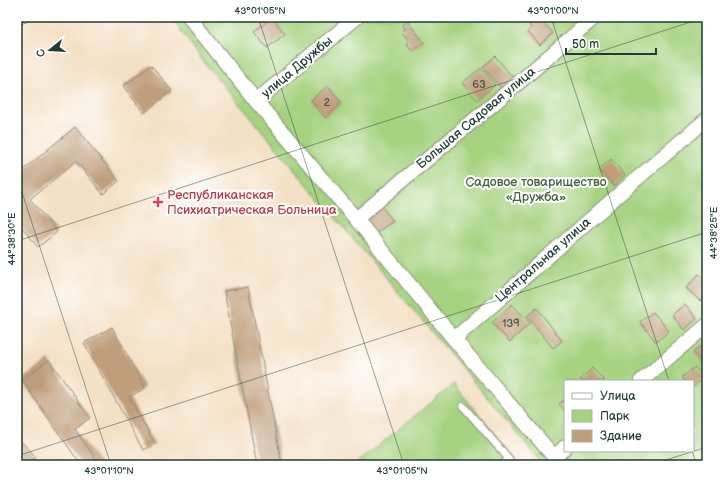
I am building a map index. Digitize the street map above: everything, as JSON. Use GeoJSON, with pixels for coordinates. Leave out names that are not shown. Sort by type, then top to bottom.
{"type":"FeatureCollection","features":[{"type":"Feature","properties":{"kind":"street"},"geometry":{"type":"LineString","coordinates":[[189,17],[256,101],[356,218],[454,339],[560,456]]}},
{"type":"Feature","properties":{"kind":"street","name":"улица Дружбы"},"geometry":{"type":"LineString","coordinates":[[256,101],[357,17]]}},
{"type":"Feature","properties":{"kind":"street","name":"Большая Садовая улица"},"geometry":{"type":"LineString","coordinates":[[356,218],[595,17]]}},
{"type":"Feature","properties":{"kind":"street","name":"Центральная улица"},"geometry":{"type":"LineString","coordinates":[[454,339],[707,119]]}},
{"type":"Feature","properties":{"kind":"street"},"geometry":{"type":"LineString","coordinates":[[642,380],[707,326]]}},
{"type":"Feature","properties":{"kind":"lane"},"geometry":{"type":"LineString","coordinates":[[463,406],[511,462],[502,465]]}},
{"type":"Feature","properties":{"kind":"green space","name":"Садовое товарищество «Дружба»"},"geometry":{"type":"Polygon","coordinates":[[[171,17],[707,17],[707,465],[544,465],[200,57],[171,17]]]}},
{"type":"Feature","properties":{"kind":"green space"},"geometry":{"type":"Polygon","coordinates":[[[454,384],[519,465],[355,465],[454,384]]]}},
{"type":"Feature","properties":{"kind":"building"},"geometry":{"type":"Polygon","coordinates":[[[272,17],[285,34],[267,48],[254,32],[272,17]]]}},
{"type":"Feature","properties":{"kind":"building"},"geometry":{"type":"Polygon","coordinates":[[[538,17],[553,33],[540,45],[528,31],[532,28],[529,25],[538,17]]]}},
{"type":"Feature","properties":{"kind":"building"},"geometry":{"type":"Polygon","coordinates":[[[545,17],[559,17],[552,24],[545,17]]]}},
{"type":"Feature","properties":{"kind":"building"},"geometry":{"type":"Polygon","coordinates":[[[407,21],[424,42],[412,51],[407,45],[409,41],[402,32],[405,29],[402,25],[407,21]]]}},
{"type":"Feature","properties":{"kind":"building"},"geometry":{"type":"Polygon","coordinates":[[[495,56],[513,78],[501,88],[483,67],[495,56]]]}},
{"type":"Feature","properties":{"kind":"building"},"geometry":{"type":"Polygon","coordinates":[[[151,65],[172,91],[144,113],[123,86],[151,65]]]}},
{"type":"Feature","properties":{"kind":"building"},"geometry":{"type":"Polygon","coordinates":[[[481,68],[495,85],[477,100],[462,83],[481,68]]]}},
{"type":"Feature","properties":{"kind":"building"},"geometry":{"type":"Polygon","coordinates":[[[328,86],[342,103],[325,118],[311,100],[328,86]]]}},
{"type":"Feature","properties":{"kind":"building"},"geometry":{"type":"Polygon","coordinates":[[[75,127],[119,181],[103,194],[76,161],[30,199],[57,232],[38,247],[17,221],[17,175],[75,127]]]}},
{"type":"Feature","properties":{"kind":"building"},"geometry":{"type":"Polygon","coordinates":[[[611,159],[625,175],[614,186],[599,170],[611,159]]]}},
{"type":"Feature","properties":{"kind":"building"},"geometry":{"type":"Polygon","coordinates":[[[382,207],[393,221],[376,233],[366,219],[382,207]]]}},
{"type":"Feature","properties":{"kind":"building"},"geometry":{"type":"Polygon","coordinates":[[[699,274],[707,282],[707,294],[700,301],[686,288],[699,274]]]}},
{"type":"Feature","properties":{"kind":"building"},"geometry":{"type":"Polygon","coordinates":[[[248,287],[282,465],[257,465],[224,291],[248,287]]]}},
{"type":"Feature","properties":{"kind":"building"},"geometry":{"type":"Polygon","coordinates":[[[512,304],[530,323],[510,342],[492,323],[512,304]]]}},
{"type":"Feature","properties":{"kind":"building"},"geometry":{"type":"Polygon","coordinates":[[[685,304],[697,319],[684,330],[672,315],[685,304]]]}},
{"type":"Feature","properties":{"kind":"building"},"geometry":{"type":"Polygon","coordinates":[[[537,308],[562,341],[553,348],[527,316],[537,308]]]}},
{"type":"Feature","properties":{"kind":"building"},"geometry":{"type":"Polygon","coordinates":[[[653,312],[669,331],[656,342],[640,322],[653,312]]]}},
{"type":"Feature","properties":{"kind":"building"},"geometry":{"type":"Polygon","coordinates":[[[112,327],[145,388],[129,397],[155,444],[143,450],[84,343],[112,327]]]}},
{"type":"Feature","properties":{"kind":"building"},"geometry":{"type":"Polygon","coordinates":[[[707,341],[707,370],[693,352],[707,341]]]}},
{"type":"Feature","properties":{"kind":"building"},"geometry":{"type":"Polygon","coordinates":[[[49,360],[90,418],[75,429],[100,465],[81,465],[22,380],[49,360]]]}},
{"type":"Feature","properties":{"kind":"building"},"geometry":{"type":"Polygon","coordinates":[[[695,367],[704,378],[694,386],[694,380],[684,380],[682,377],[695,367]]]}},
{"type":"Feature","properties":{"kind":"building"},"geometry":{"type":"Polygon","coordinates":[[[592,368],[604,380],[580,380],[592,368]]]}},
{"type":"Feature","properties":{"kind":"building"},"geometry":{"type":"Polygon","coordinates":[[[564,400],[564,410],[559,404],[564,400]]]}},
{"type":"Feature","properties":{"kind":"building"},"geometry":{"type":"Polygon","coordinates":[[[17,437],[36,457],[28,465],[17,465],[17,437]]]}},
{"type":"Feature","properties":{"kind":"place","name":"Республиканская Психиатрическая Больница"},"geometry":{"type":"Point","coordinates":[158,202]}}]}
